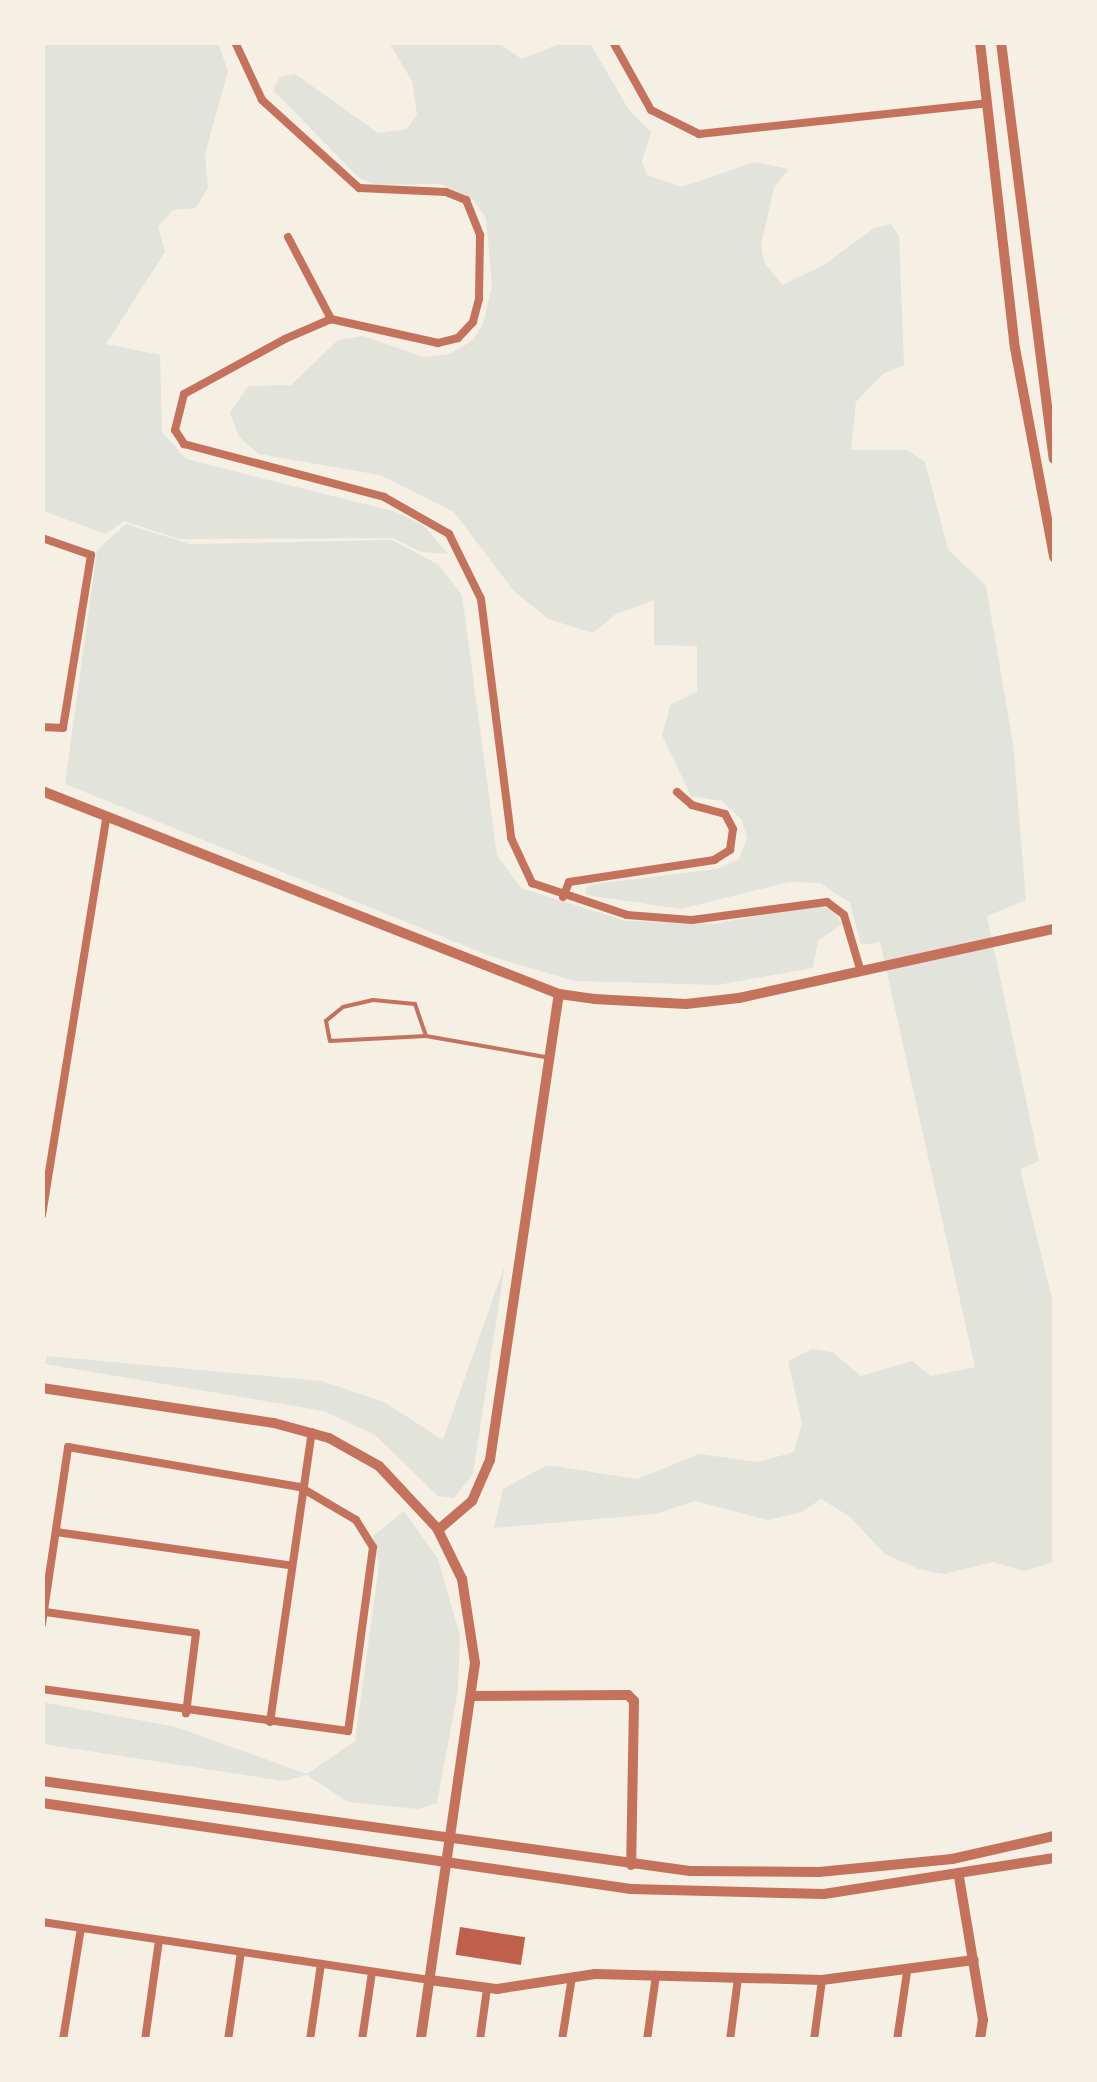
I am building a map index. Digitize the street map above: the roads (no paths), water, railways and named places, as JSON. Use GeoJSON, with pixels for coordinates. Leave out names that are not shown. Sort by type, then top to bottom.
{"type":"FeatureCollection","features":[{"type":"Feature","properties":{"kind":"street"},"geometry":{"type":"LineString","coordinates":[[235,42],[262,100],[359,188],[446,192],[466,200],[476,215],[479,299],[458,338],[415,341],[380,326],[331,319],[184,394],[175,430],[198,452],[384,497],[449,534],[481,598],[518,862],[532,883],[562,897],[626,916],[692,920],[826,902],[844,916],[861,972]]}},
{"type":"Feature","properties":{"kind":"street"},"geometry":{"type":"LineString","coordinates":[[613,42],[651,110],[699,134],[987,102]]}},
{"type":"Feature","properties":{"kind":"street"},"geometry":{"type":"LineString","coordinates":[[980,42],[1015,348],[1054,557]]}},
{"type":"Feature","properties":{"kind":"street"},"geometry":{"type":"LineString","coordinates":[[1001,42],[1054,459]]}},
{"type":"Feature","properties":{"kind":"street"},"geometry":{"type":"LineString","coordinates":[[288,237],[331,319]]}},
{"type":"Feature","properties":{"kind":"street"},"geometry":{"type":"LineString","coordinates":[[42,538],[91,556],[63,728],[42,727]]}},
{"type":"Feature","properties":{"kind":"street"},"geometry":{"type":"LineString","coordinates":[[42,791],[559,994],[686,1004],[861,972],[1054,929]]}},
{"type":"Feature","properties":{"kind":"street"},"geometry":{"type":"LineString","coordinates":[[562,897],[569,882],[714,860],[730,850],[734,829],[725,814],[692,805],[677,792]]}},
{"type":"Feature","properties":{"kind":"street"},"geometry":{"type":"LineString","coordinates":[[42,1214],[106,818]]}},
{"type":"Feature","properties":{"kind":"street"},"geometry":{"type":"LineString","coordinates":[[438,1530],[472,1502],[490,1460],[559,994]]}},
{"type":"Feature","properties":{"kind":"street"},"geometry":{"type":"LineString","coordinates":[[42,1108],[58,1110]]}},
{"type":"Feature","properties":{"kind":"street"},"geometry":{"type":"LineString","coordinates":[[42,1388],[312,1432],[379,1466],[438,1530],[470,1606],[472,1696],[421,2040]]}},
{"type":"Feature","properties":{"kind":"street"},"geometry":{"type":"LineString","coordinates":[[270,1722],[300,1487],[312,1432]]}},
{"type":"Feature","properties":{"kind":"street"},"geometry":{"type":"LineString","coordinates":[[42,1624],[68,1448],[300,1487],[366,1529],[374,1569],[348,1730],[186,1713],[42,1689]]}},
{"type":"Feature","properties":{"kind":"street"},"geometry":{"type":"LineString","coordinates":[[56,1532],[289,1564]]}},
{"type":"Feature","properties":{"kind":"street"},"geometry":{"type":"LineString","coordinates":[[44,1612],[196,1633],[186,1713]]}},
{"type":"Feature","properties":{"kind":"street"},"geometry":{"type":"LineString","coordinates":[[472,1696],[628,1695],[634,1701],[631,1865]]}},
{"type":"Feature","properties":{"kind":"street"},"geometry":{"type":"LineString","coordinates":[[42,1781],[631,1865],[819,1872],[952,1858],[1054,1836]]}},
{"type":"Feature","properties":{"kind":"street"},"geometry":{"type":"LineString","coordinates":[[42,1802],[446,1865],[700,1892],[824,1894],[958,1877],[1054,1858]]}},
{"type":"Feature","properties":{"kind":"street"},"geometry":{"type":"LineString","coordinates":[[958,1877],[974,1960],[980,2040]]}},
{"type":"Feature","properties":{"kind":"street"},"geometry":{"type":"LineString","coordinates":[[42,1922],[487,1988],[572,1976],[822,1980],[907,1972],[974,1960]]}},
{"type":"Feature","properties":{"kind":"street"},"geometry":{"type":"LineString","coordinates":[[63,2040],[80,1928]]}},
{"type":"Feature","properties":{"kind":"street"},"geometry":{"type":"LineString","coordinates":[[145,2040],[160,1940]]}},
{"type":"Feature","properties":{"kind":"street"},"geometry":{"type":"LineString","coordinates":[[228,2040],[241,1952]]}},
{"type":"Feature","properties":{"kind":"street"},"geometry":{"type":"LineString","coordinates":[[310,2040],[321,1964]]}},
{"type":"Feature","properties":{"kind":"street"},"geometry":{"type":"LineString","coordinates":[[362,2040],[372,1972]]}},
{"type":"Feature","properties":{"kind":"street"},"geometry":{"type":"LineString","coordinates":[[898,2040],[907,1972]]}},
{"type":"Feature","properties":{"kind":"street"},"geometry":{"type":"LineString","coordinates":[[646,2040],[656,1975]]}},
{"type":"Feature","properties":{"kind":"street"},"geometry":{"type":"LineString","coordinates":[[562,2040],[572,1976]]}},
{"type":"Feature","properties":{"kind":"street"},"geometry":{"type":"LineString","coordinates":[[730,2040],[738,1978]]}},
{"type":"Feature","properties":{"kind":"street"},"geometry":{"type":"LineString","coordinates":[[814,2040],[822,1980]]}},
{"type":"Feature","properties":{"kind":"street"},"geometry":{"type":"LineString","coordinates":[[480,2040],[487,1988]]}},
{"type":"Feature","properties":{"kind":"lane"},"geometry":{"type":"LineString","coordinates":[[426,1036],[415,1004],[373,1000],[342,1008],[326,1021],[330,1041],[426,1036],[550,1058]]}}]}
